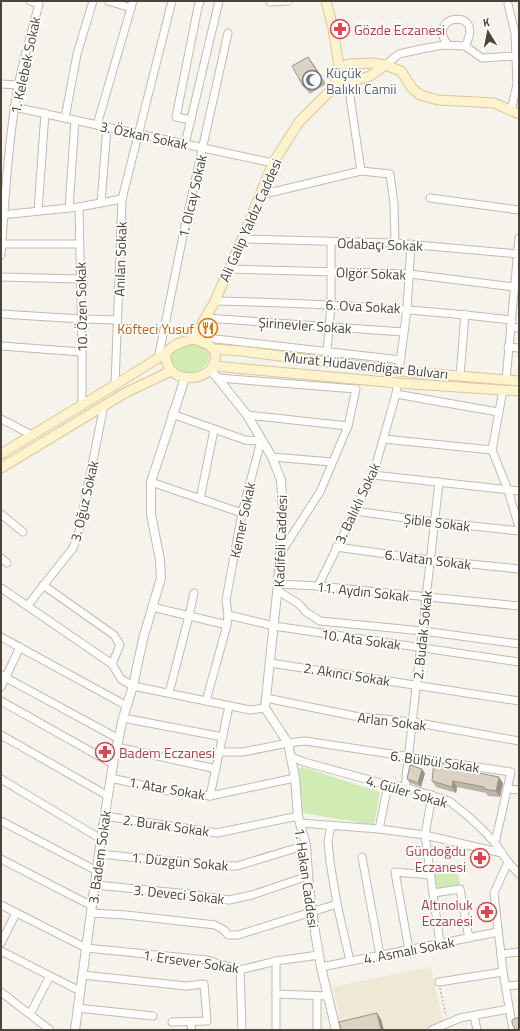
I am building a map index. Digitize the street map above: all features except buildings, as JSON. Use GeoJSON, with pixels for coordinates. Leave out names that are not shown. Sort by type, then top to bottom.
{"type":"FeatureCollection","features":[{"type":"Feature","properties":{"kind":"main road"},"geometry":{"type":"LineString","coordinates":[[327,1],[339,67],[335,86],[348,84],[370,76],[385,65]]}},
{"type":"Feature","properties":{"kind":"main road"},"geometry":{"type":"LineString","coordinates":[[339,67],[349,64],[373,63],[385,65],[402,71],[412,88],[420,95],[438,100],[494,103],[515,112]]}},
{"type":"Feature","properties":{"kind":"main road","name":"Ali Galip Yaldız Caddesi"},"geometry":{"type":"LineString","coordinates":[[194,336],[215,301],[273,163],[299,122],[335,86]]}},
{"type":"Feature","properties":{"kind":"main road"},"geometry":{"type":"LineString","coordinates":[[1,454],[137,373],[166,354],[170,347],[194,336],[213,349],[216,356],[213,368],[202,375],[185,378],[171,371],[167,364],[166,354]]}},
{"type":"Feature","properties":{"kind":"main road","name":"Murat Hüdavendigar Bulvarı"},"geometry":{"type":"LineString","coordinates":[[213,349],[241,351],[399,371],[519,381]]}},
{"type":"Feature","properties":{"kind":"main road","name":"Murat Hüdavendigar Bulvarı"},"geometry":{"type":"LineString","coordinates":[[213,368],[519,391]]}},
{"type":"Feature","properties":{"kind":"main road"},"geometry":{"type":"LineString","coordinates":[[1,468],[125,393],[171,371]]}},
{"type":"Feature","properties":{"kind":"street","name":"1. Kelebek Sokak"},"geometry":{"type":"LineString","coordinates":[[1,255],[2,215],[14,107],[18,85],[39,4],[30,1]]}},
{"type":"Feature","properties":{"kind":"street"},"geometry":{"type":"LineString","coordinates":[[65,118],[77,54],[93,1]]}},
{"type":"Feature","properties":{"kind":"street"},"geometry":{"type":"LineString","coordinates":[[108,1],[131,8]]}},
{"type":"Feature","properties":{"kind":"street"},"geometry":{"type":"LineString","coordinates":[[97,125],[133,1]]}},
{"type":"Feature","properties":{"kind":"street","name":"Anılan Sokak"},"geometry":{"type":"LineString","coordinates":[[115,385],[122,199],[172,1]]}},
{"type":"Feature","properties":{"kind":"street"},"geometry":{"type":"LineString","coordinates":[[191,120],[176,117],[200,1]]}},
{"type":"Feature","properties":{"kind":"street"},"geometry":{"type":"LineString","coordinates":[[186,144],[219,1]]}},
{"type":"Feature","properties":{"kind":"street"},"geometry":{"type":"LineString","coordinates":[[270,2],[288,1]]}},
{"type":"Feature","properties":{"kind":"street"},"geometry":{"type":"LineString","coordinates":[[508,4],[515,33],[517,84],[515,112]]}},
{"type":"Feature","properties":{"kind":"street"},"geometry":{"type":"LineString","coordinates":[[448,46],[443,36],[443,28],[447,22],[454,19],[461,19],[467,23],[470,28],[470,33],[465,46]]}},
{"type":"Feature","properties":{"kind":"street","name":"1. Olcay Sokak"},"geometry":{"type":"LineString","coordinates":[[158,359],[185,226],[228,33]]}},
{"type":"Feature","properties":{"kind":"street"},"geometry":{"type":"LineString","coordinates":[[385,65],[399,54],[420,49],[448,46],[465,46],[482,58],[516,56]]}},
{"type":"Feature","properties":{"kind":"street"},"geometry":{"type":"LineString","coordinates":[[1,84],[18,85]]}},
{"type":"Feature","properties":{"kind":"street"},"geometry":{"type":"LineString","coordinates":[[348,84],[361,171]]}},
{"type":"Feature","properties":{"kind":"street","name":"3. Özkan Sokak"},"geometry":{"type":"LineString","coordinates":[[14,107],[273,163]]}},
{"type":"Feature","properties":{"kind":"street"},"geometry":{"type":"LineString","coordinates":[[38,211],[45,113]]}},
{"type":"Feature","properties":{"kind":"street"},"geometry":{"type":"LineString","coordinates":[[68,208],[75,120]]}},
{"type":"Feature","properties":{"kind":"street"},"geometry":{"type":"LineString","coordinates":[[101,203],[107,127]]}},
{"type":"Feature","properties":{"kind":"street"},"geometry":{"type":"LineString","coordinates":[[260,195],[361,171],[390,174],[395,243]]}},
{"type":"Feature","properties":{"kind":"street"},"geometry":{"type":"LineString","coordinates":[[430,198],[519,210]]}},
{"type":"Feature","properties":{"kind":"street"},"geometry":{"type":"LineString","coordinates":[[2,215],[79,207],[122,199]]}},
{"type":"Feature","properties":{"kind":"street","name":"10. Özen Sokak"},"geometry":{"type":"LineString","coordinates":[[79,207],[82,406]]}},
{"type":"Feature","properties":{"kind":"street"},"geometry":{"type":"LineString","coordinates":[[506,380],[510,323],[516,292],[519,238]]}},
{"type":"Feature","properties":{"kind":"street","name":"Odabaçı Sokak"},"geometry":{"type":"LineString","coordinates":[[242,239],[395,243],[518,254]]}},
{"type":"Feature","properties":{"kind":"street"},"geometry":{"type":"LineString","coordinates":[[327,352],[330,327],[332,242]]}},
{"type":"Feature","properties":{"kind":"street"},"geometry":{"type":"LineString","coordinates":[[2,244],[79,244]]}},
{"type":"Feature","properties":{"kind":"street"},"geometry":{"type":"LineString","coordinates":[[399,371],[407,309],[411,244]]}},
{"type":"Feature","properties":{"kind":"street","name":"Olgör Sokak"},"geometry":{"type":"LineString","coordinates":[[228,269],[410,274],[516,292]]}},
{"type":"Feature","properties":{"kind":"street"},"geometry":{"type":"LineString","coordinates":[[1,277],[80,279]]}},
{"type":"Feature","properties":{"kind":"street","name":"6. Ova Sokak"},"geometry":{"type":"LineString","coordinates":[[215,301],[331,304],[465,314],[510,323],[519,328]]}},
{"type":"Feature","properties":{"kind":"street"},"geometry":{"type":"LineString","coordinates":[[1,314],[118,320]]}},
{"type":"Feature","properties":{"kind":"street"},"geometry":{"type":"LineString","coordinates":[[460,376],[465,314]]}},
{"type":"Feature","properties":{"kind":"street","name":"Şirinevler Sokak"},"geometry":{"type":"LineString","coordinates":[[206,318],[404,332]]}},
{"type":"Feature","properties":{"kind":"street"},"geometry":{"type":"LineString","coordinates":[[194,336],[401,360]]}},
{"type":"Feature","properties":{"kind":"street"},"geometry":{"type":"LineString","coordinates":[[1,346],[82,352]]}},
{"type":"Feature","properties":{"kind":"street"},"geometry":{"type":"LineString","coordinates":[[508,347],[519,348]]}},
{"type":"Feature","properties":{"kind":"street","name":"Kadifeli Caddesi"},"geometry":{"type":"LineString","coordinates":[[213,368],[218,378],[247,416],[272,457],[281,480],[283,512],[278,587],[266,708]]}},
{"type":"Feature","properties":{"kind":"street"},"geometry":{"type":"LineString","coordinates":[[185,378],[151,482],[242,513]]}},
{"type":"Feature","properties":{"kind":"street"},"geometry":{"type":"LineString","coordinates":[[218,378],[356,389],[348,426],[320,492],[280,554]]}},
{"type":"Feature","properties":{"kind":"street","name":"3. Balıklı Sokak"},"geometry":{"type":"LineString","coordinates":[[318,586],[373,475],[396,394],[397,383]]}},
{"type":"Feature","properties":{"kind":"street"},"geometry":{"type":"LineString","coordinates":[[503,390],[492,450],[508,490],[519,527]]}},
{"type":"Feature","properties":{"kind":"street"},"geometry":{"type":"LineString","coordinates":[[396,394],[498,412]]}},
{"type":"Feature","properties":{"kind":"street","name":"3. Oğuz Sokak"},"geometry":{"type":"LineString","coordinates":[[28,606],[73,548],[79,531],[104,406]]}},
{"type":"Feature","properties":{"kind":"street"},"geometry":{"type":"LineString","coordinates":[[172,414],[245,440],[261,441]]}},
{"type":"Feature","properties":{"kind":"street"},"geometry":{"type":"LineString","coordinates":[[247,416],[348,426]]}},
{"type":"Feature","properties":{"kind":"street"},"geometry":{"type":"LineString","coordinates":[[1,419],[32,435]]}},
{"type":"Feature","properties":{"kind":"street"},"geometry":{"type":"LineString","coordinates":[[200,499],[214,430]]}},
{"type":"Feature","properties":{"kind":"street"},"geometry":{"type":"LineString","coordinates":[[384,439],[492,450]]}},
{"type":"Feature","properties":{"kind":"street","name":"Kemer Sokak"},"geometry":{"type":"LineString","coordinates":[[206,701],[227,625],[228,615],[226,600],[242,513],[261,441]]}},
{"type":"Feature","properties":{"kind":"street"},"geometry":{"type":"LineString","coordinates":[[272,457],[332,462]]}},
{"type":"Feature","properties":{"kind":"street"},"geometry":{"type":"LineString","coordinates":[[373,475],[519,491]]}},
{"type":"Feature","properties":{"kind":"street","name":"3. Badem Sokak"},"geometry":{"type":"LineString","coordinates":[[75,1030],[104,816],[113,764],[123,718],[133,686],[143,639],[161,578],[160,560],[151,514],[151,482]]}},
{"type":"Feature","properties":{"kind":"street","name":"2. Budak Sokak"},"geometry":{"type":"LineString","coordinates":[[406,787],[439,482]]}},
{"type":"Feature","properties":{"kind":"street","name":"Şible Sokak"},"geometry":{"type":"LineString","coordinates":[[355,511],[435,522],[519,531]]}},
{"type":"Feature","properties":{"kind":"street"},"geometry":{"type":"LineString","coordinates":[[1,514],[23,532]]}},
{"type":"Feature","properties":{"kind":"street","name":"6. Vatan Sokak"},"geometry":{"type":"LineString","coordinates":[[336,547],[430,560],[519,569]]}},
{"type":"Feature","properties":{"kind":"street"},"geometry":{"type":"LineString","coordinates":[[43,585],[114,635],[120,645],[112,664]]}},
{"type":"Feature","properties":{"kind":"street","name":"11. Aydın Sokak"},"geometry":{"type":"LineString","coordinates":[[278,587],[318,586],[519,606]]}},
{"type":"Feature","properties":{"kind":"street"},"geometry":{"type":"LineString","coordinates":[[278,587],[299,604],[306,612],[320,621],[423,631],[519,644]]}},
{"type":"Feature","properties":{"kind":"street"},"geometry":{"type":"LineString","coordinates":[[1,588],[112,664],[121,679],[133,686],[250,710],[266,708]]}},
{"type":"Feature","properties":{"kind":"street"},"geometry":{"type":"LineString","coordinates":[[169,693],[194,594]]}},
{"type":"Feature","properties":{"kind":"street"},"geometry":{"type":"LineString","coordinates":[[152,607],[227,625]]}},
{"type":"Feature","properties":{"kind":"street","name":"10. Ata Sokak"},"geometry":{"type":"LineString","coordinates":[[228,615],[274,626],[519,662]]}},
{"type":"Feature","properties":{"kind":"street"},"geometry":{"type":"LineString","coordinates":[[1,637],[127,706]]}},
{"type":"Feature","properties":{"kind":"street"},"geometry":{"type":"LineString","coordinates":[[1,687],[3,676],[20,647]]}},
{"type":"Feature","properties":{"kind":"street","name":"2. Akıncı Sokak"},"geometry":{"type":"LineString","coordinates":[[270,663],[519,701]]}},
{"type":"Feature","properties":{"kind":"street"},"geometry":{"type":"LineString","coordinates":[[3,676],[118,743],[216,769]]}},
{"type":"Feature","properties":{"kind":"street","name":"Arlan Sokak"},"geometry":{"type":"LineString","coordinates":[[266,698],[354,716],[413,722],[519,741]]}},
{"type":"Feature","properties":{"kind":"street"},"geometry":{"type":"LineString","coordinates":[[1,701],[113,764]]}},
{"type":"Feature","properties":{"kind":"street"},"geometry":{"type":"LineString","coordinates":[[210,796],[229,706]]}},
{"type":"Feature","properties":{"kind":"street","name":"1. Hakan Caddesi"},"geometry":{"type":"LineString","coordinates":[[266,708],[288,743],[295,778],[299,819],[306,845],[312,911],[321,968],[336,1030]]}},
{"type":"Feature","properties":{"kind":"street"},"geometry":{"type":"LineString","coordinates":[[123,718],[223,737]]}},
{"type":"Feature","properties":{"kind":"street"},"geometry":{"type":"LineString","coordinates":[[1,735],[108,796]]}},
{"type":"Feature","properties":{"kind":"street","name":"6. Bülbül Sokak"},"geometry":{"type":"LineString","coordinates":[[220,752],[243,752],[306,741],[409,758],[511,772],[495,843]]}},
{"type":"Feature","properties":{"kind":"street","name":"4. Güler Sokak"},"geometry":{"type":"LineString","coordinates":[[291,757],[388,785],[406,787],[449,800],[468,816],[495,843],[508,862],[519,874]]}},
{"type":"Feature","properties":{"kind":"street","name":"1. Atar Sokak"},"geometry":{"type":"LineString","coordinates":[[111,778],[168,791],[210,796],[295,778]]}},
{"type":"Feature","properties":{"kind":"street"},"geometry":{"type":"LineString","coordinates":[[1,779],[101,839]]}},
{"type":"Feature","properties":{"kind":"street"},"geometry":{"type":"LineString","coordinates":[[379,829],[388,785]]}},
{"type":"Feature","properties":{"kind":"street"},"geometry":{"type":"LineString","coordinates":[[507,789],[519,790]]}},
{"type":"Feature","properties":{"kind":"street"},"geometry":{"type":"LineString","coordinates":[[432,795],[425,835],[440,944]]}},
{"type":"Feature","properties":{"kind":"street","name":"2. Burak Sokak"},"geometry":{"type":"LineString","coordinates":[[104,816],[217,833],[299,819],[331,825],[425,835],[502,853]]}},
{"type":"Feature","properties":{"kind":"street"},"geometry":{"type":"LineString","coordinates":[[1,821],[97,870]]}},
{"type":"Feature","properties":{"kind":"street"},"geometry":{"type":"LineString","coordinates":[[331,825],[328,848],[337,904],[350,962]]}},
{"type":"Feature","properties":{"kind":"street","name":"1. Düzgün Sokak"},"geometry":{"type":"LineString","coordinates":[[99,854],[219,866],[237,866],[306,845]]}},
{"type":"Feature","properties":{"kind":"street"},"geometry":{"type":"LineString","coordinates":[[362,858],[380,956]]}},
{"type":"Feature","properties":{"kind":"street"},"geometry":{"type":"LineString","coordinates":[[1,859],[92,909],[126,915],[215,925],[228,934],[238,935],[337,904]]}},
{"type":"Feature","properties":{"kind":"street"},"geometry":{"type":"LineString","coordinates":[[508,862],[494,893],[503,972],[509,1009],[514,1025]]}},
{"type":"Feature","properties":{"kind":"street"},"geometry":{"type":"LineString","coordinates":[[409,950],[395,872],[430,875]]}},
{"type":"Feature","properties":{"kind":"street","name":"3. Deveci Sokak"},"geometry":{"type":"LineString","coordinates":[[95,885],[190,894],[229,900],[252,895],[308,876]]}},
{"type":"Feature","properties":{"kind":"street"},"geometry":{"type":"LineString","coordinates":[[433,893],[460,889],[469,938]]}},
{"type":"Feature","properties":{"kind":"street"},"geometry":{"type":"LineString","coordinates":[[1,905],[86,948]]}},
{"type":"Feature","properties":{"kind":"street"},"geometry":{"type":"LineString","coordinates":[[1,943],[16,912]]}},
{"type":"Feature","properties":{"kind":"street","name":"4. Asmalı Sokak"},"geometry":{"type":"LineString","coordinates":[[321,968],[498,932]]}},
{"type":"Feature","properties":{"kind":"street","name":"1. Ersever Sokak"},"geometry":{"type":"LineString","coordinates":[[86,948],[207,960],[240,970],[276,961],[319,955]]}},
{"type":"Feature","properties":{"kind":"street"},"geometry":{"type":"LineString","coordinates":[[1,951],[80,991]]}},
{"type":"Feature","properties":{"kind":"street"},"geometry":{"type":"LineString","coordinates":[[501,954],[519,952]]}},
{"type":"Feature","properties":{"kind":"street"},"geometry":{"type":"LineString","coordinates":[[276,961],[276,1030]]}},
{"type":"Feature","properties":{"kind":"street"},"geometry":{"type":"LineString","coordinates":[[240,970],[242,1030]]}},
{"type":"Feature","properties":{"kind":"street"},"geometry":{"type":"LineString","coordinates":[[439,982],[503,972]]}},
{"type":"Feature","properties":{"kind":"street"},"geometry":{"type":"LineString","coordinates":[[83,974],[186,986],[204,984],[207,1021],[172,1022]]}},
{"type":"Feature","properties":{"kind":"street"},"geometry":{"type":"LineString","coordinates":[[30,1014],[50,976]]}},
{"type":"Feature","properties":{"kind":"street"},"geometry":{"type":"LineString","coordinates":[[506,986],[519,985]]}},
{"type":"Feature","properties":{"kind":"street"},"geometry":{"type":"LineString","coordinates":[[1,992],[50,1030]]}},
{"type":"Feature","properties":{"kind":"street"},"geometry":{"type":"LineString","coordinates":[[276,994],[328,996]]}},
{"type":"Feature","properties":{"kind":"street"},"geometry":{"type":"LineString","coordinates":[[317,995],[317,1030]]}},
{"type":"Feature","properties":{"kind":"street"},"geometry":{"type":"LineString","coordinates":[[78,1008],[153,1016]]}},
{"type":"Feature","properties":{"kind":"street"},"geometry":{"type":"LineString","coordinates":[[432,1030],[460,1018],[509,1009]]}},
{"type":"Feature","properties":{"kind":"street"},"geometry":{"type":"LineString","coordinates":[[474,1016],[477,1030]]}},
{"type":"Feature","properties":{"kind":"street"},"geometry":{"type":"LineString","coordinates":[[190,1022],[192,1030]]}},
{"type":"Feature","properties":{"kind":"path"},"geometry":{"type":"LineString","coordinates":[[439,982],[447,1023]]}},
{"type":"Feature","properties":{"kind":"shaded area"},"geometry":{"type":"Polygon","coordinates":[[[431,967],[443,1022],[425,1030],[342,1030],[333,987],[431,967]]]}},
{"type":"Feature","properties":{"kind":"green space"},"geometry":{"type":"Polygon","coordinates":[[[193,344],[205,348],[209,352],[209,357],[203,368],[191,373],[185,373],[173,364],[171,359],[172,355],[178,349],[193,344]]]}},
{"type":"Feature","properties":{"kind":"green space"},"geometry":{"type":"Polygon","coordinates":[[[302,767],[380,792],[374,825],[303,813],[298,769],[302,767]]]}},
{"type":"Feature","properties":{"kind":"green space"},"geometry":{"type":"Polygon","coordinates":[[[431,863],[457,868],[460,886],[435,889],[431,863]]]}},
{"type":"Feature","properties":{"kind":"place","name":"Gözde Eczanesi"},"geometry":{"type":"Point","coordinates":[340,29]}},
{"type":"Feature","properties":{"kind":"place","name":"Küçük Balıklı Camii"},"geometry":{"type":"Point","coordinates":[312,80]}},
{"type":"Feature","properties":{"kind":"place","name":"Köfteci Yusuf"},"geometry":{"type":"Point","coordinates":[208,328]}},
{"type":"Feature","properties":{"kind":"place","name":"Badem Eczanesi"},"geometry":{"type":"Point","coordinates":[105,752]}},
{"type":"Feature","properties":{"kind":"place","name":"Gündoğdu Eczanesi"},"geometry":{"type":"Point","coordinates":[480,858]}},
{"type":"Feature","properties":{"kind":"place","name":"Altınoluk Eczanesi"},"geometry":{"type":"Point","coordinates":[487,912]}}]}
